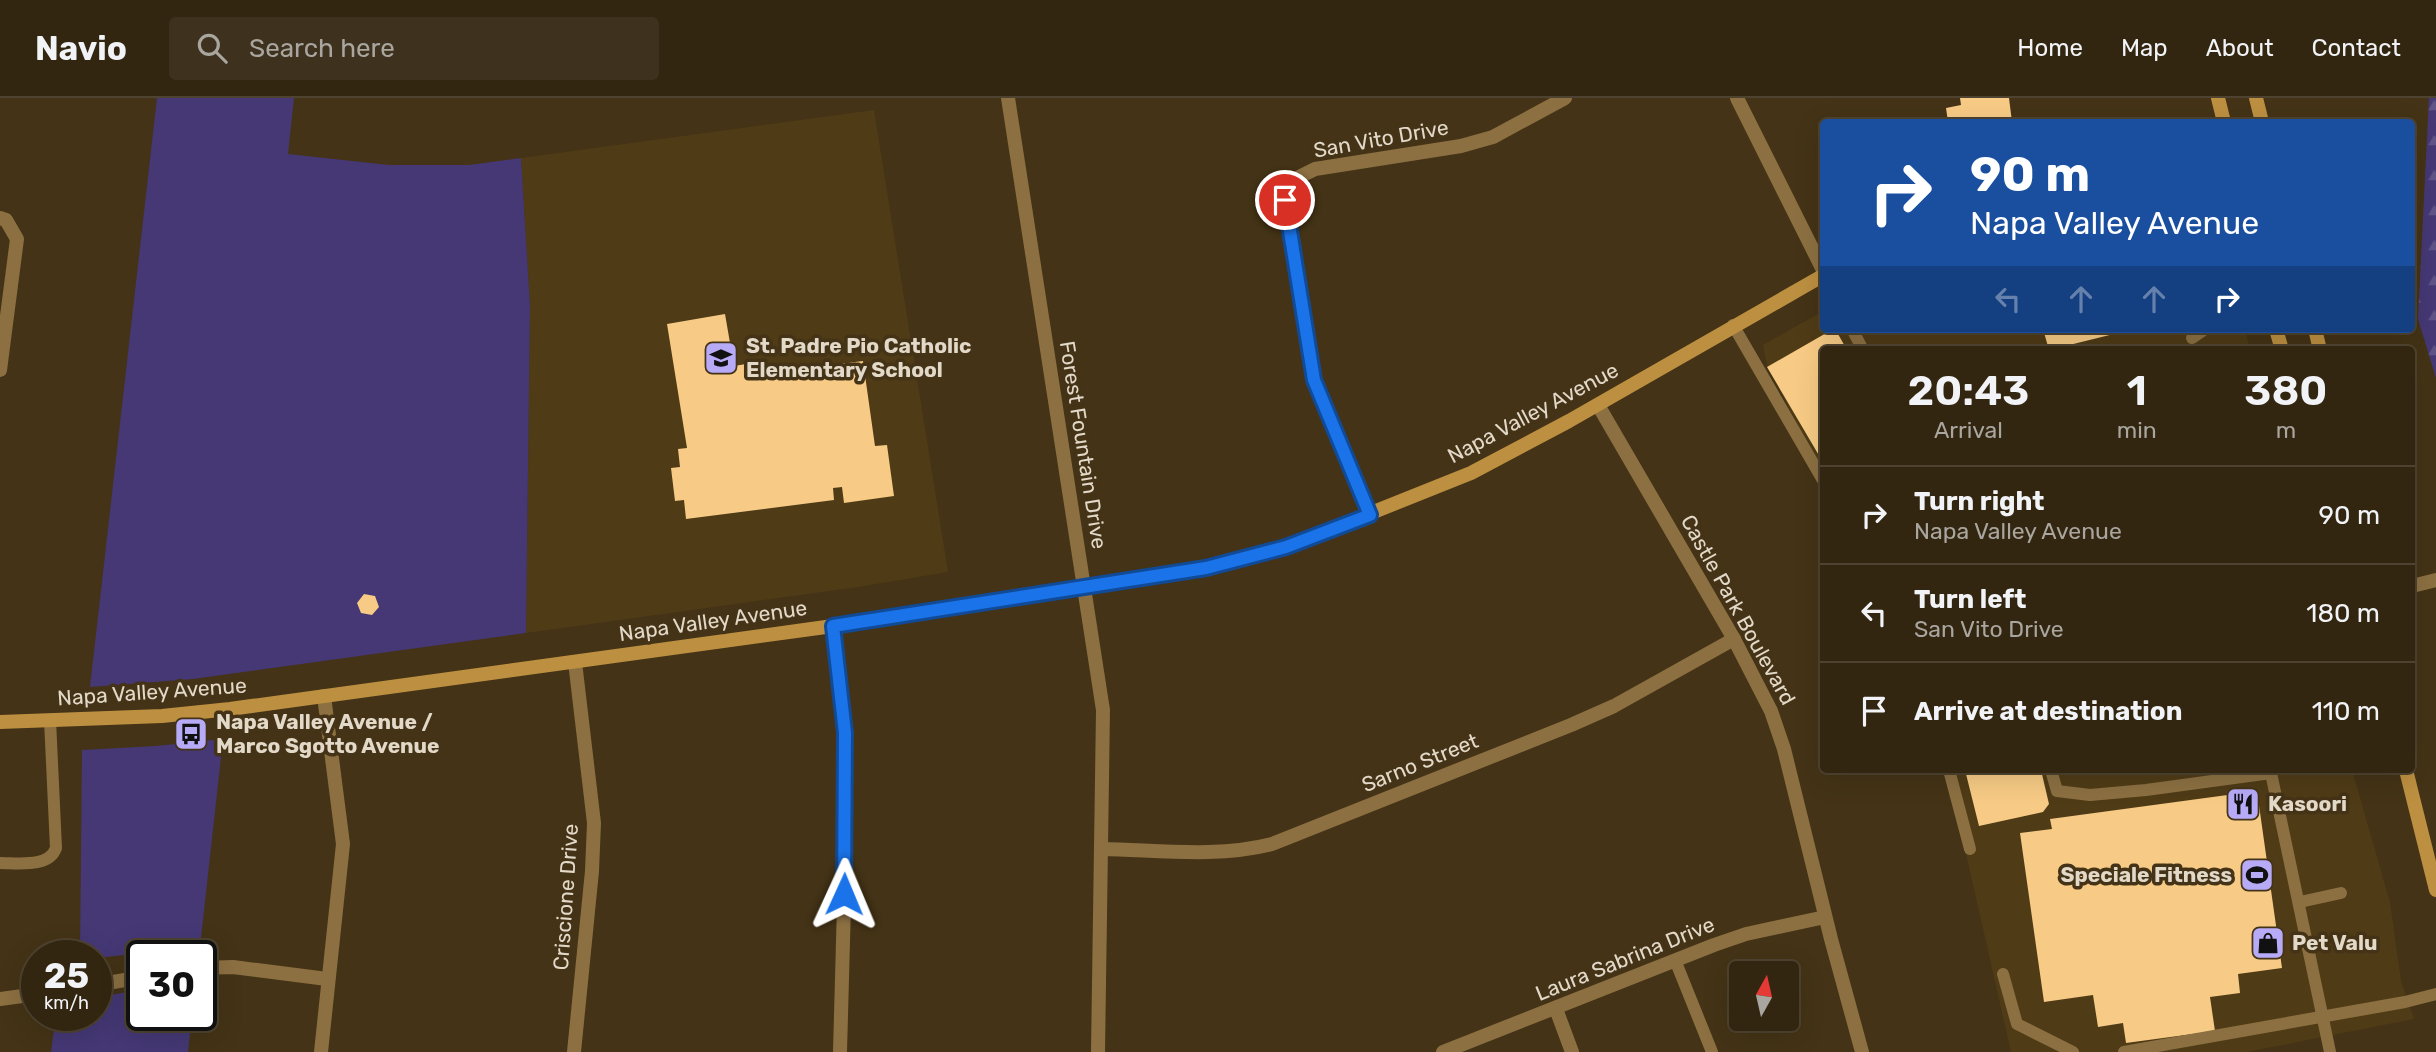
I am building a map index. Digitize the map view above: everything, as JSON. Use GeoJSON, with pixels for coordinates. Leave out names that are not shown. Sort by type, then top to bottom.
{"type":"FeatureCollection","features":[{"type":"Feature","properties":{"kind":"street","name":"Forest Fountain Drive"},"geometry":{"type":"LineString","coordinates":[[1008,98],[1103,710],[1098,1052]]}},
{"type":"Feature","properties":{"kind":"street","name":"San Vito Drive"},"geometry":{"type":"LineString","coordinates":[[1370,515],[1314,380],[1285,200],[1293,180],[1315,169],[1461,146],[1493,137],[1565,98]]}},
{"type":"Feature","properties":{"kind":"street"},"geometry":{"type":"LineString","coordinates":[[1737,98],[1820,265]]}},
{"type":"Feature","properties":{"kind":"street"},"geometry":{"type":"LineString","coordinates":[[2218,98],[2223,119]]}},
{"type":"Feature","properties":{"kind":"street"},"geometry":{"type":"LineString","coordinates":[[2256,98],[2261,119]]}},
{"type":"Feature","properties":{"kind":"street"},"geometry":{"type":"LineString","coordinates":[[0,218],[6,220],[17,239],[0,370]]}},
{"type":"Feature","properties":{"kind":"street","name":"Napa Valley Avenue"},"geometry":{"type":"LineString","coordinates":[[0,722],[184,714],[324,696],[833,626],[1206,568],[1245,559],[1286,547],[1370,515],[1494,462],[1598,405],[1820,275]]}},
{"type":"Feature","properties":{"kind":"street","name":"Castle Park Boulevard"},"geometry":{"type":"LineString","coordinates":[[1598,405],[1734,639],[1771,711],[1784,749],[1862,1052]]}},
{"type":"Feature","properties":{"kind":"street"},"geometry":{"type":"LineString","coordinates":[[2415,585],[2436,580]]}},
{"type":"Feature","properties":{"kind":"street"},"geometry":{"type":"LineString","coordinates":[[833,626],[845,733],[845,868],[840,1052]]}},
{"type":"Feature","properties":{"kind":"street","name":"Sarno Street"},"geometry":{"type":"LineString","coordinates":[[1102,849],[1220,852],[1247,850],[1272,844],[1614,706],[1734,639]]}},
{"type":"Feature","properties":{"kind":"street","name":"Criscione Drive"},"geometry":{"type":"LineString","coordinates":[[574,1052],[592,871],[594,822],[575,662]]}},
{"type":"Feature","properties":{"kind":"street"},"geometry":{"type":"LineString","coordinates":[[321,1052],[343,844],[324,696]]}},
{"type":"Feature","properties":{"kind":"street"},"geometry":{"type":"LineString","coordinates":[[2407,773],[2436,890]]}},
{"type":"Feature","properties":{"kind":"street","name":"Laura Sabrina Drive"},"geometry":{"type":"LineString","coordinates":[[1443,1052],[1746,934],[1825,916]]}},
{"type":"Feature","properties":{"kind":"street"},"geometry":{"type":"LineString","coordinates":[[217,968],[233,967],[327,979]]}},
{"type":"Feature","properties":{"kind":"street"},"geometry":{"type":"LineString","coordinates":[[0,999],[21,996]]}},
{"type":"Feature","properties":{"kind":"street"},"geometry":{"type":"LineString","coordinates":[[1556,1009],[1572,1052]]}},
{"type":"Feature","properties":{"kind":"lane"},"geometry":{"type":"LineString","coordinates":[[1733,325],[1820,475]]}},
{"type":"Feature","properties":{"kind":"lane"},"geometry":{"type":"LineString","coordinates":[[2192,338],[2199,333]]}},
{"type":"Feature","properties":{"kind":"lane"},"geometry":{"type":"LineString","coordinates":[[0,863],[44,862],[53,856],[56,849],[50,720]]}},
{"type":"Feature","properties":{"kind":"lane"},"geometry":{"type":"LineString","coordinates":[[1950,773],[1970,849]]}},
{"type":"Feature","properties":{"kind":"lane"},"geometry":{"type":"LineString","coordinates":[[2053,773],[2057,791],[2090,795],[2146,790],[2262,773]]}},
{"type":"Feature","properties":{"kind":"lane"},"geometry":{"type":"LineString","coordinates":[[2276,773],[2330,1052]]}},
{"type":"Feature","properties":{"kind":"lane"},"geometry":{"type":"LineString","coordinates":[[2300,902],[2341,893]]}},
{"type":"Feature","properties":{"kind":"lane"},"geometry":{"type":"LineString","coordinates":[[1675,960],[1712,1052]]}},
{"type":"Feature","properties":{"kind":"lane"},"geometry":{"type":"LineString","coordinates":[[2003,974],[2017,1024],[2073,1052]]}},
{"type":"Feature","properties":{"kind":"lane"},"geometry":{"type":"LineString","coordinates":[[2124,1052],[2405,1002],[2436,993]]}},
{"type":"Feature","properties":{"kind":"shaded area","name":"St. Padre Pio Catholic Elementary School"},"geometry":{"type":"Polygon","coordinates":[[[874,110],[948,572],[526,633],[530,305],[521,158],[874,110]]]}},
{"type":"Feature","properties":{"kind":"shaded area"},"geometry":{"type":"Polygon","coordinates":[[[1820,313],[1820,333],[2246,333],[2249,346],[1820,346],[1820,467],[1767,366],[1763,345],[1820,313]]]}},
{"type":"Feature","properties":{"kind":"shaded area"},"geometry":{"type":"Polygon","coordinates":[[[1948,773],[2353,773],[2390,902],[2401,981],[2414,1019],[2247,1052],[2011,1052],[1948,773]]]}},
{"type":"Feature","properties":{"kind":"green space"},"geometry":{"type":"Polygon","coordinates":[[[157,98],[294,98],[288,154],[389,165],[469,165],[521,158],[530,305],[526,633],[193,679],[90,687],[157,98]]]}},
{"type":"Feature","properties":{"kind":"green space"},"geometry":{"type":"Polygon","coordinates":[[[2429,98],[2436,98],[2436,378],[2418,319],[2429,98]]]}},
{"type":"Feature","properties":{"kind":"green space"},"geometry":{"type":"Polygon","coordinates":[[[223,739],[201,940],[126,940],[126,955],[112,956],[112,940],[80,940],[82,750],[223,739]]]}},
{"type":"Feature","properties":{"kind":"green space"},"geometry":{"type":"Polygon","coordinates":[[[126,992],[126,1031],[190,1031],[188,1052],[51,1052],[54,1031],[112,1031],[112,995],[126,992]]]}},
{"type":"Feature","properties":{"kind":"building"},"geometry":{"type":"Polygon","coordinates":[[[1960,98],[2009,98],[2012,119],[1948,119],[1946,108],[1961,105],[1960,98]]]}},
{"type":"Feature","properties":{"kind":"building"},"geometry":{"type":"Polygon","coordinates":[[[725,314],[734,366],[746,364],[747,376],[863,361],[875,446],[887,445],[894,496],[844,503],[842,487],[833,488],[834,500],[686,519],[684,500],[675,501],[671,468],[680,467],[678,449],[687,448],[667,324],[725,314]]]}},
{"type":"Feature","properties":{"kind":"building"},"geometry":{"type":"Polygon","coordinates":[[[1826,333],[1838,334],[1845,346],[1820,346],[1820,457],[1767,367],[1826,333]]]}},
{"type":"Feature","properties":{"kind":"building"},"geometry":{"type":"Polygon","coordinates":[[[2044,333],[2118,333],[2065,346],[2048,346],[2044,333]]]}},
{"type":"Feature","properties":{"kind":"building"},"geometry":{"type":"Polygon","coordinates":[[[364,594],[375,596],[379,607],[372,615],[361,613],[357,603],[364,594]]]}},
{"type":"Feature","properties":{"kind":"building"},"geometry":{"type":"Polygon","coordinates":[[[1966,773],[2042,773],[2049,804],[2043,812],[1979,826],[1966,773]]]}},
{"type":"Feature","properties":{"kind":"building"},"geometry":{"type":"Polygon","coordinates":[[[2257,791],[2282,968],[2238,974],[2240,993],[2210,997],[2215,1031],[2126,1043],[2123,1023],[2098,1027],[2093,995],[2044,1002],[2020,833],[2052,829],[2050,819],[2257,791]]]}},
{"type":"Feature","properties":{"kind":"place","name":"St. Padre Pio Catholic Elementary School"},"geometry":{"type":"Point","coordinates":[721,358]}},
{"type":"Feature","properties":{"kind":"place","name":"Napa Valley Avenue / Marco Sgotto Avenue"},"geometry":{"type":"Point","coordinates":[191,734]}},
{"type":"Feature","properties":{"kind":"place","name":"Kasoori"},"geometry":{"type":"Point","coordinates":[2243,804]}},
{"type":"Feature","properties":{"kind":"place","name":"Speciale Fitness"},"geometry":{"type":"Point","coordinates":[2257,875]}},
{"type":"Feature","properties":{"kind":"place","name":"Pet Valu"},"geometry":{"type":"Point","coordinates":[2268,943]}},
{"type":"Feature","properties":{"kind":"route"},"geometry":{"type":"LineString","coordinates":[[844,894],[845,733],[833,626],[1206,568],[1286,547],[1370,515],[1314,380],[1285,200]]}}]}
